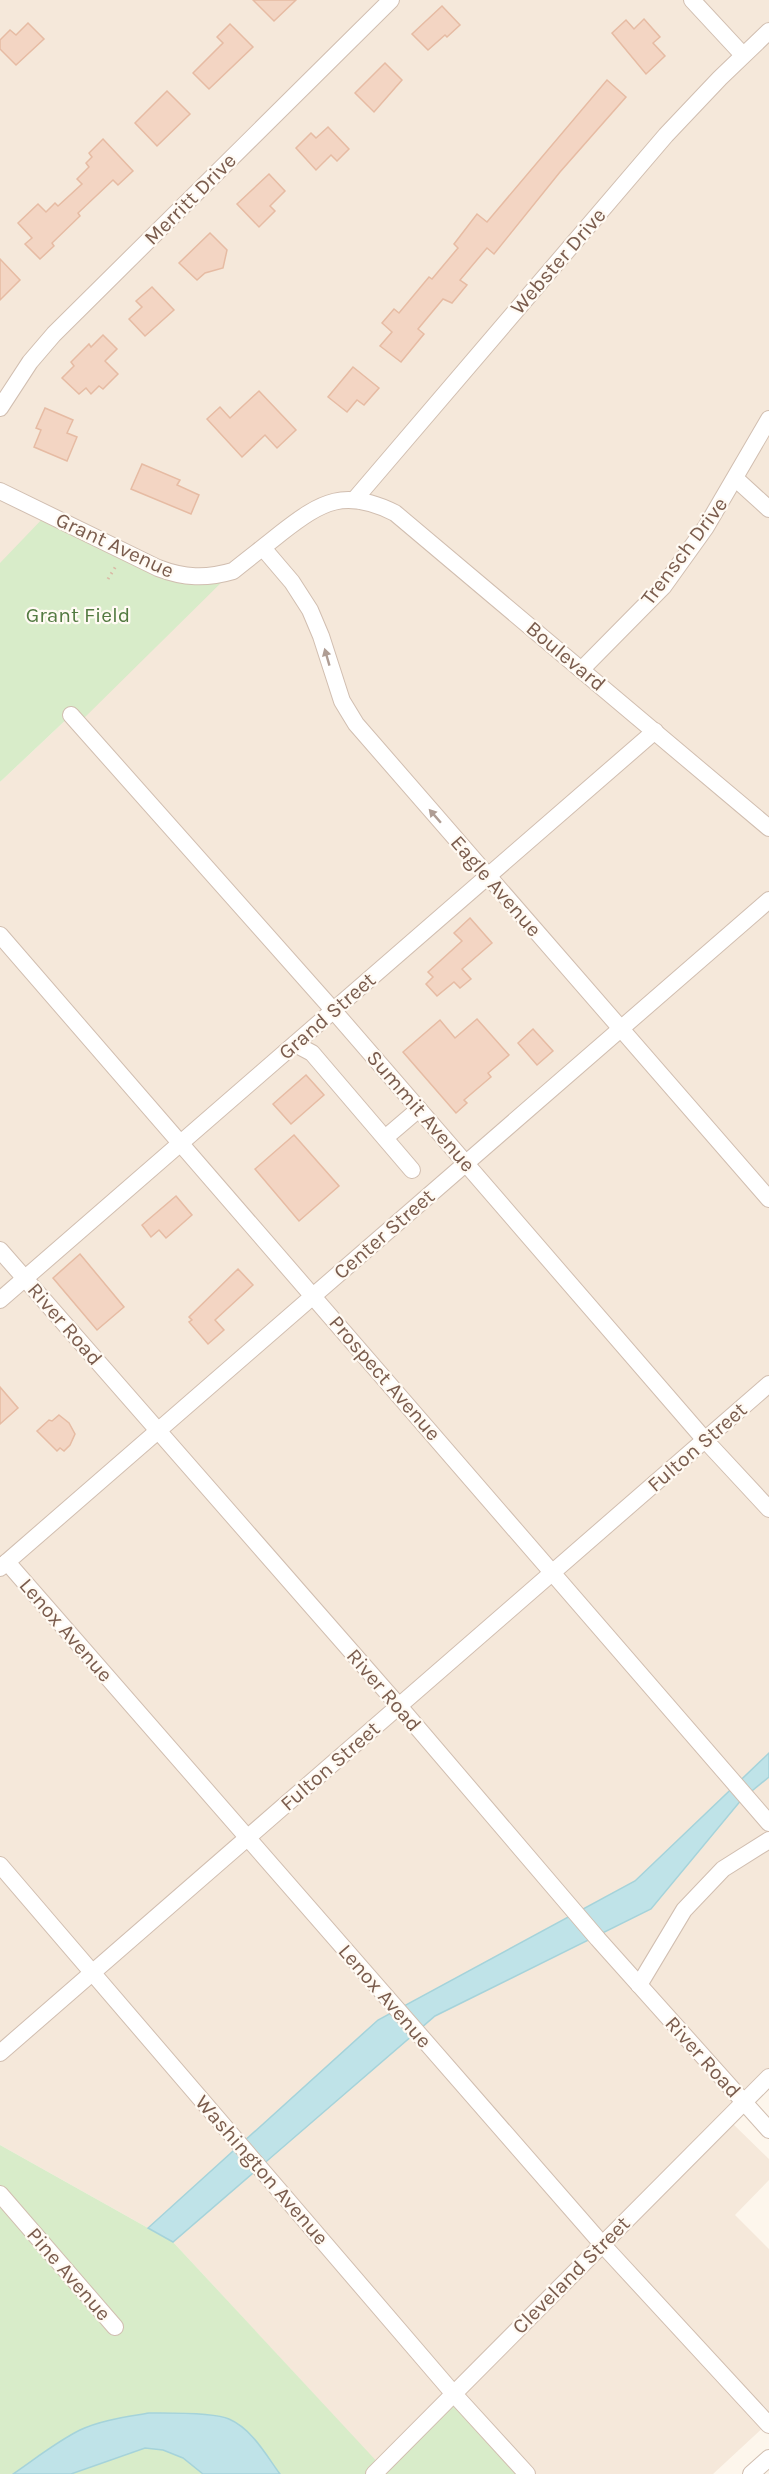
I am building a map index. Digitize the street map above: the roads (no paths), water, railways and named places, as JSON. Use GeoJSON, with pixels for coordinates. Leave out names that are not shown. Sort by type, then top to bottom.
{"type":"FeatureCollection","features":[{"type":"Feature","properties":{"kind":"street","name":"Merritt Drive"},"geometry":{"type":"LineString","coordinates":[[0,408],[30,362],[54,334],[391,0]]}},
{"type":"Feature","properties":{"kind":"street"},"geometry":{"type":"LineString","coordinates":[[692,0],[743,55]]}},
{"type":"Feature","properties":{"kind":"street","name":"Webster Drive"},"geometry":{"type":"LineString","coordinates":[[355,500],[666,135],[769,31]]}},
{"type":"Feature","properties":{"kind":"street","name":"Trensch Drive"},"geometry":{"type":"LineString","coordinates":[[582,669],[663,587],[706,527],[769,419]]}},
{"type":"Feature","properties":{"kind":"street"},"geometry":{"type":"LineString","coordinates":[[736,479],[769,509]]}},
{"type":"Feature","properties":{"kind":"street","name":"Grant Avenue"},"geometry":{"type":"LineString","coordinates":[[0,491],[158,568],[176,575],[197,578],[218,576],[233,571],[309,511],[326,503],[355,500]]}},
{"type":"Feature","properties":{"kind":"street","name":"Boulevard"},"geometry":{"type":"LineString","coordinates":[[355,500],[376,503],[395,513],[769,828]]}},
{"type":"Feature","properties":{"kind":"street","name":"Eagle Avenue"},"geometry":{"type":"LineString","coordinates":[[263,548],[292,582],[310,610],[342,701],[356,724],[769,1199]]}},
{"type":"Feature","properties":{"kind":"street","name":"Summit Avenue"},"geometry":{"type":"LineString","coordinates":[[71,715],[333,1010],[705,1440],[769,1509]]}},
{"type":"Feature","properties":{"kind":"street","name":"Grand Street"},"geometry":{"type":"LineString","coordinates":[[0,1300],[654,731]]}},
{"type":"Feature","properties":{"kind":"street","name":"Center Street"},"geometry":{"type":"LineString","coordinates":[[3,1565],[769,900]]}},
{"type":"Feature","properties":{"kind":"street","name":"Prospect Avenue"},"geometry":{"type":"LineString","coordinates":[[0,935],[769,1823]]}},
{"type":"Feature","properties":{"kind":"street"},"geometry":{"type":"LineString","coordinates":[[295,1044],[312,1053],[412,1170]]}},
{"type":"Feature","properties":{"kind":"street"},"geometry":{"type":"LineString","coordinates":[[385,1138],[419,1109]]}},
{"type":"Feature","properties":{"kind":"street","name":"River Road"},"geometry":{"type":"LineString","coordinates":[[0,1250],[399,1706],[598,1939],[769,2130]]}},
{"type":"Feature","properties":{"kind":"street","name":"Fulton Street"},"geometry":{"type":"LineString","coordinates":[[0,2053],[769,1384]]}},
{"type":"Feature","properties":{"kind":"street","name":"Lenox Avenue"},"geometry":{"type":"LineString","coordinates":[[3,1565],[248,1838],[602,2244],[769,2424]]}},
{"type":"Feature","properties":{"kind":"street"},"geometry":{"type":"LineString","coordinates":[[639,1985],[684,1910],[723,1869],[769,1840]]}},
{"type":"Feature","properties":{"kind":"street","name":"Washington Avenue"},"geometry":{"type":"LineString","coordinates":[[0,1865],[453,2393],[527,2474]]}},
{"type":"Feature","properties":{"kind":"street","name":"Cleveland Street"},"geometry":{"type":"LineString","coordinates":[[374,2474],[769,2077]]}},
{"type":"Feature","properties":{"kind":"street","name":"Pine Avenue"},"geometry":{"type":"LineString","coordinates":[[0,2194],[115,2327]]}},
{"type":"Feature","properties":{"kind":"street"},"geometry":{"type":"LineString","coordinates":[[751,2474],[769,2458]]}},
{"type":"Feature","properties":{"kind":"water"},"geometry":{"type":"Polygon","coordinates":[[[769,1753],[769,1777],[742,1799],[651,1909],[435,2016],[173,2242],[148,2228],[378,2020],[635,1881],[769,1753]]]}},
{"type":"Feature","properties":{"kind":"water"},"geometry":{"type":"Polygon","coordinates":[[[149,2413],[202,2414],[229,2419],[252,2436],[280,2474],[203,2474],[183,2458],[163,2450],[145,2448],[71,2474],[13,2474],[80,2430],[105,2421],[149,2413]]]}},
{"type":"Feature","properties":{"kind":"park label","name":"Grant Field"},"geometry":{"type":"Point","coordinates":[78,615]}}]}
